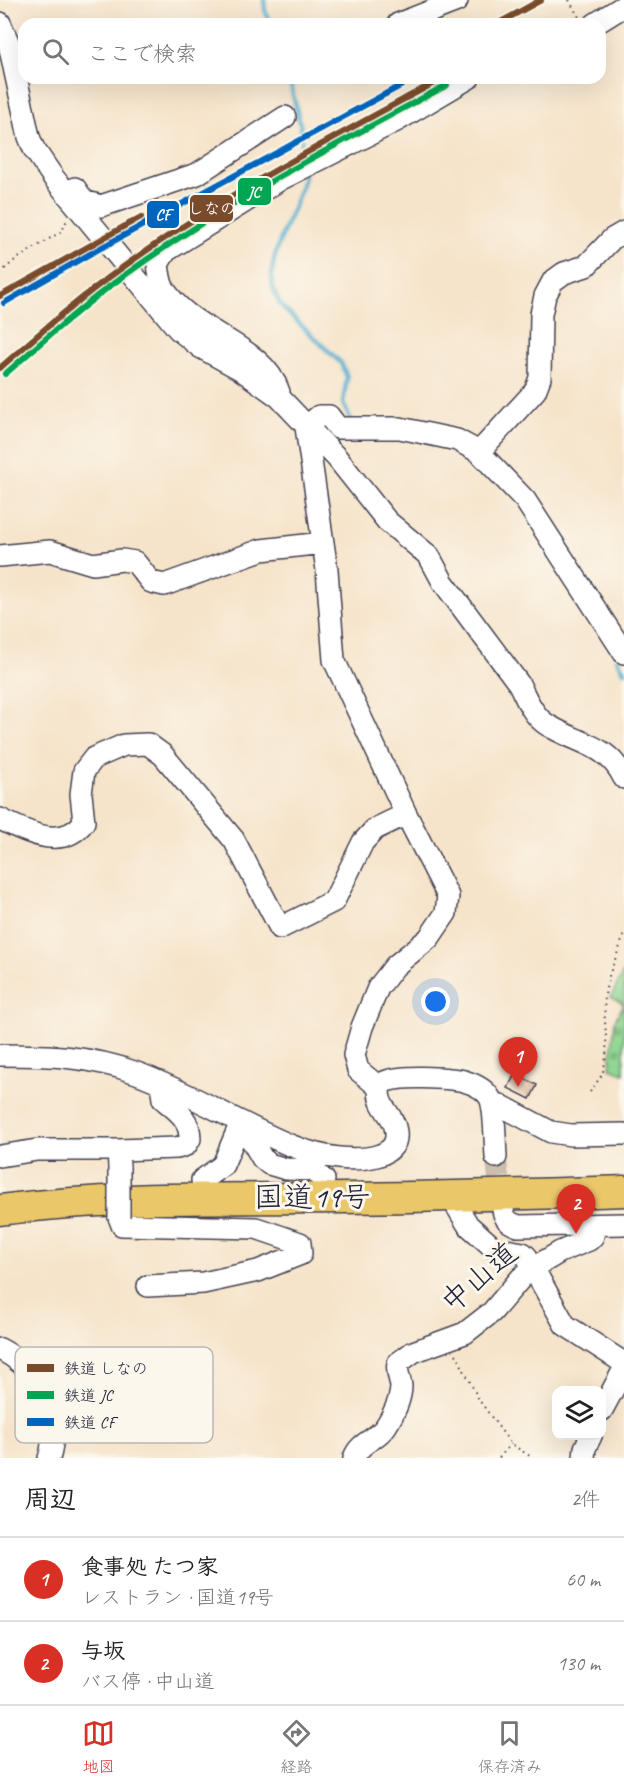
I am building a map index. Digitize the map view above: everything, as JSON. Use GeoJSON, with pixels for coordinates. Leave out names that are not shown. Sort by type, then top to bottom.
{"type":"FeatureCollection","features":[{"type":"Feature","properties":{"kind":"highway","name":"国道19号"},"geometry":{"type":"LineString","coordinates":[[0,1192],[65,1186],[202,1180],[624,1174]]}},
{"type":"Feature","properties":{"kind":"highway","name":"国道19号"},"geometry":{"type":"LineString","coordinates":[[0,1210],[107,1200],[348,1198],[624,1191]]}},
{"type":"Feature","properties":{"kind":"street"},"geometry":{"type":"LineString","coordinates":[[413,18],[458,0]]}},
{"type":"Feature","properties":{"kind":"street"},"geometry":{"type":"LineString","coordinates":[[605,18],[624,6]]}},
{"type":"Feature","properties":{"kind":"street"},"geometry":{"type":"LineString","coordinates":[[0,23],[9,44],[29,137],[34,149],[77,216],[135,278],[178,329],[200,346],[240,369],[279,397],[337,458],[387,521],[429,556],[443,582],[519,684],[541,720],[563,734],[607,754],[617,764],[624,778]]}},
{"type":"Feature","properties":{"kind":"street"},"geometry":{"type":"LineString","coordinates":[[279,397],[279,390],[272,376],[255,358],[209,331],[173,301],[162,285],[158,264],[166,251],[226,212],[296,171],[398,120],[459,84]]}},
{"type":"Feature","properties":{"kind":"street"},"geometry":{"type":"LineString","coordinates":[[53,177],[67,178],[84,201],[101,206],[197,174],[285,117]]}},
{"type":"Feature","properties":{"kind":"street"},"geometry":{"type":"LineString","coordinates":[[479,452],[535,391],[540,378],[541,314],[545,296],[554,281],[564,273],[586,266],[612,239],[624,232]]}},
{"type":"Feature","properties":{"kind":"street"},"geometry":{"type":"LineString","coordinates":[[306,427],[319,416],[329,416],[338,428],[399,428],[457,440],[479,452],[525,500],[624,653]]}},
{"type":"Feature","properties":{"kind":"street"},"geometry":{"type":"LineString","coordinates":[[306,427],[327,570],[334,660],[406,814],[448,896],[446,914],[429,938],[395,966],[378,988],[362,1027],[354,1055],[358,1070],[380,1088]]}},
{"type":"Feature","properties":{"kind":"street"},"geometry":{"type":"LineString","coordinates":[[0,556],[50,551],[93,564],[122,560],[135,562],[151,582],[164,585],[261,550],[323,543]]}},
{"type":"Feature","properties":{"kind":"street"},"geometry":{"type":"LineString","coordinates":[[0,819],[32,834],[58,838],[77,831],[84,822],[81,794],[84,771],[94,758],[124,745],[148,744],[163,755],[234,840],[280,928],[334,901],[363,842],[375,829],[406,814]]}},
{"type":"Feature","properties":{"kind":"street"},"geometry":{"type":"LineString","coordinates":[[0,1055],[69,1056],[135,1072],[280,1142],[308,1152],[340,1158],[377,1157],[389,1150],[396,1134],[392,1118],[379,1096],[383,1083],[390,1079],[452,1080],[476,1086],[485,1092],[492,1103],[496,1157]]}},
{"type":"Feature","properties":{"kind":"street"},"geometry":{"type":"LineString","coordinates":[[0,1156],[38,1150],[119,1159],[186,1145],[190,1139],[188,1124],[183,1116],[163,1099],[161,1084]]}},
{"type":"Feature","properties":{"kind":"street"},"geometry":{"type":"LineString","coordinates":[[492,1103],[551,1132],[571,1135],[624,1134]]}},
{"type":"Feature","properties":{"kind":"street"},"geometry":{"type":"LineString","coordinates":[[202,1180],[223,1164],[241,1122]]}},
{"type":"Feature","properties":{"kind":"street"},"geometry":{"type":"LineString","coordinates":[[241,1122],[256,1149],[269,1164],[286,1169],[313,1170],[324,1180]]}},
{"type":"Feature","properties":{"kind":"street"},"geometry":{"type":"LineString","coordinates":[[119,1159],[119,1217],[122,1225],[256,1228],[300,1243],[301,1254],[258,1271],[203,1283],[148,1286]]}},
{"type":"Feature","properties":{"kind":"street"},"geometry":{"type":"LineString","coordinates":[[457,1207],[468,1225],[494,1248],[523,1253],[565,1325],[624,1363]]}},
{"type":"Feature","properties":{"kind":"street"},"geometry":{"type":"LineString","coordinates":[[503,1210],[509,1223],[518,1226],[624,1224]]}},
{"type":"Feature","properties":{"kind":"street","name":"中山道"},"geometry":{"type":"LineString","coordinates":[[354,1458],[361,1445],[378,1435],[386,1426],[393,1411],[401,1387],[398,1363],[413,1352],[450,1340],[480,1324],[520,1278],[560,1252],[589,1240],[593,1236],[595,1225]]}},
{"type":"Feature","properties":{"kind":"street"},"geometry":{"type":"LineString","coordinates":[[0,1349],[15,1360]]}},
{"type":"Feature","properties":{"kind":"street"},"geometry":{"type":"LineString","coordinates":[[606,1403],[624,1369]]}},
{"type":"Feature","properties":{"kind":"street"},"geometry":{"type":"LineString","coordinates":[[584,1458],[589,1440]]}},
{"type":"Feature","properties":{"kind":"street"},"geometry":{"type":"LineString","coordinates":[[49,1458],[52,1443]]}},
{"type":"Feature","properties":{"kind":"path"},"geometry":{"type":"LineString","coordinates":[[569,0],[580,18]]}},
{"type":"Feature","properties":{"kind":"path"},"geometry":{"type":"LineString","coordinates":[[0,273],[15,260],[62,231],[77,216]]}},
{"type":"Feature","properties":{"kind":"path"},"geometry":{"type":"LineString","coordinates":[[590,1092],[601,1075],[605,1059],[604,996],[624,933]]}},
{"type":"Feature","properties":{"kind":"path"},"geometry":{"type":"LineString","coordinates":[[450,1340],[479,1400],[511,1444],[533,1458]]}},
{"type":"Feature","properties":{"kind":"path"},"geometry":{"type":"LineString","coordinates":[[499,1458],[511,1444]]}},
{"type":"Feature","properties":{"kind":"green space"},"geometry":{"type":"Polygon","coordinates":[[[624,971],[624,1004],[611,997],[624,971]]]}},
{"type":"Feature","properties":{"kind":"green space"},"geometry":{"type":"Polygon","coordinates":[[[624,1004],[624,1073],[610,1068],[615,1020],[624,1004]]]}},
{"type":"Feature","properties":{"kind":"building"},"geometry":{"type":"Polygon","coordinates":[[[515,1074],[537,1085],[530,1099],[508,1088],[515,1074]]]}},
{"type":"Feature","properties":{"kind":"waterway"},"geometry":{"type":"LineString","coordinates":[[264,0],[268,18]]}},
{"type":"Feature","properties":{"kind":"waterway"},"geometry":{"type":"LineString","coordinates":[[290,84],[300,124],[304,161]]}},
{"type":"Feature","properties":{"kind":"waterway"},"geometry":{"type":"LineString","coordinates":[[304,175],[274,260],[272,277],[275,293],[284,309],[341,363],[347,377],[343,403],[351,421]]}},
{"type":"Feature","properties":{"kind":"waterway"},"geometry":{"type":"LineString","coordinates":[[617,659],[624,671]]}},
{"type":"Feature","properties":{"kind":"tunnel"},"geometry":{"type":"LineString","coordinates":[[496,1157],[502,1206]]}},
{"type":"Feature","properties":{"kind":"rail line","name":"しなの"},"geometry":{"type":"LineString","coordinates":[[508,18],[541,0]]}},
{"type":"Feature","properties":{"kind":"rail line","name":"しなの"},"geometry":{"type":"LineString","coordinates":[[0,368],[88,293],[197,217],[278,169],[432,84]]}},
{"type":"Feature","properties":{"kind":"rail line","name":"CF"},"geometry":{"type":"LineString","coordinates":[[4,303],[95,251],[402,85]]}},
{"type":"Feature","properties":{"kind":"rail line","name":"JC"},"geometry":{"type":"LineString","coordinates":[[5,374],[94,298],[163,248],[242,198],[447,85]]}},
{"type":"Feature","properties":{"kind":"rail line","name":"しなの"},"geometry":{"type":"LineString","coordinates":[[0,296],[141,217]]}},
{"type":"Feature","properties":{"kind":"place","name":"食事処 たつ家"},"geometry":{"type":"Point","coordinates":[518,1087]}},
{"type":"Feature","properties":{"kind":"place","name":"与坂"},"geometry":{"type":"Point","coordinates":[576,1234]}}]}
